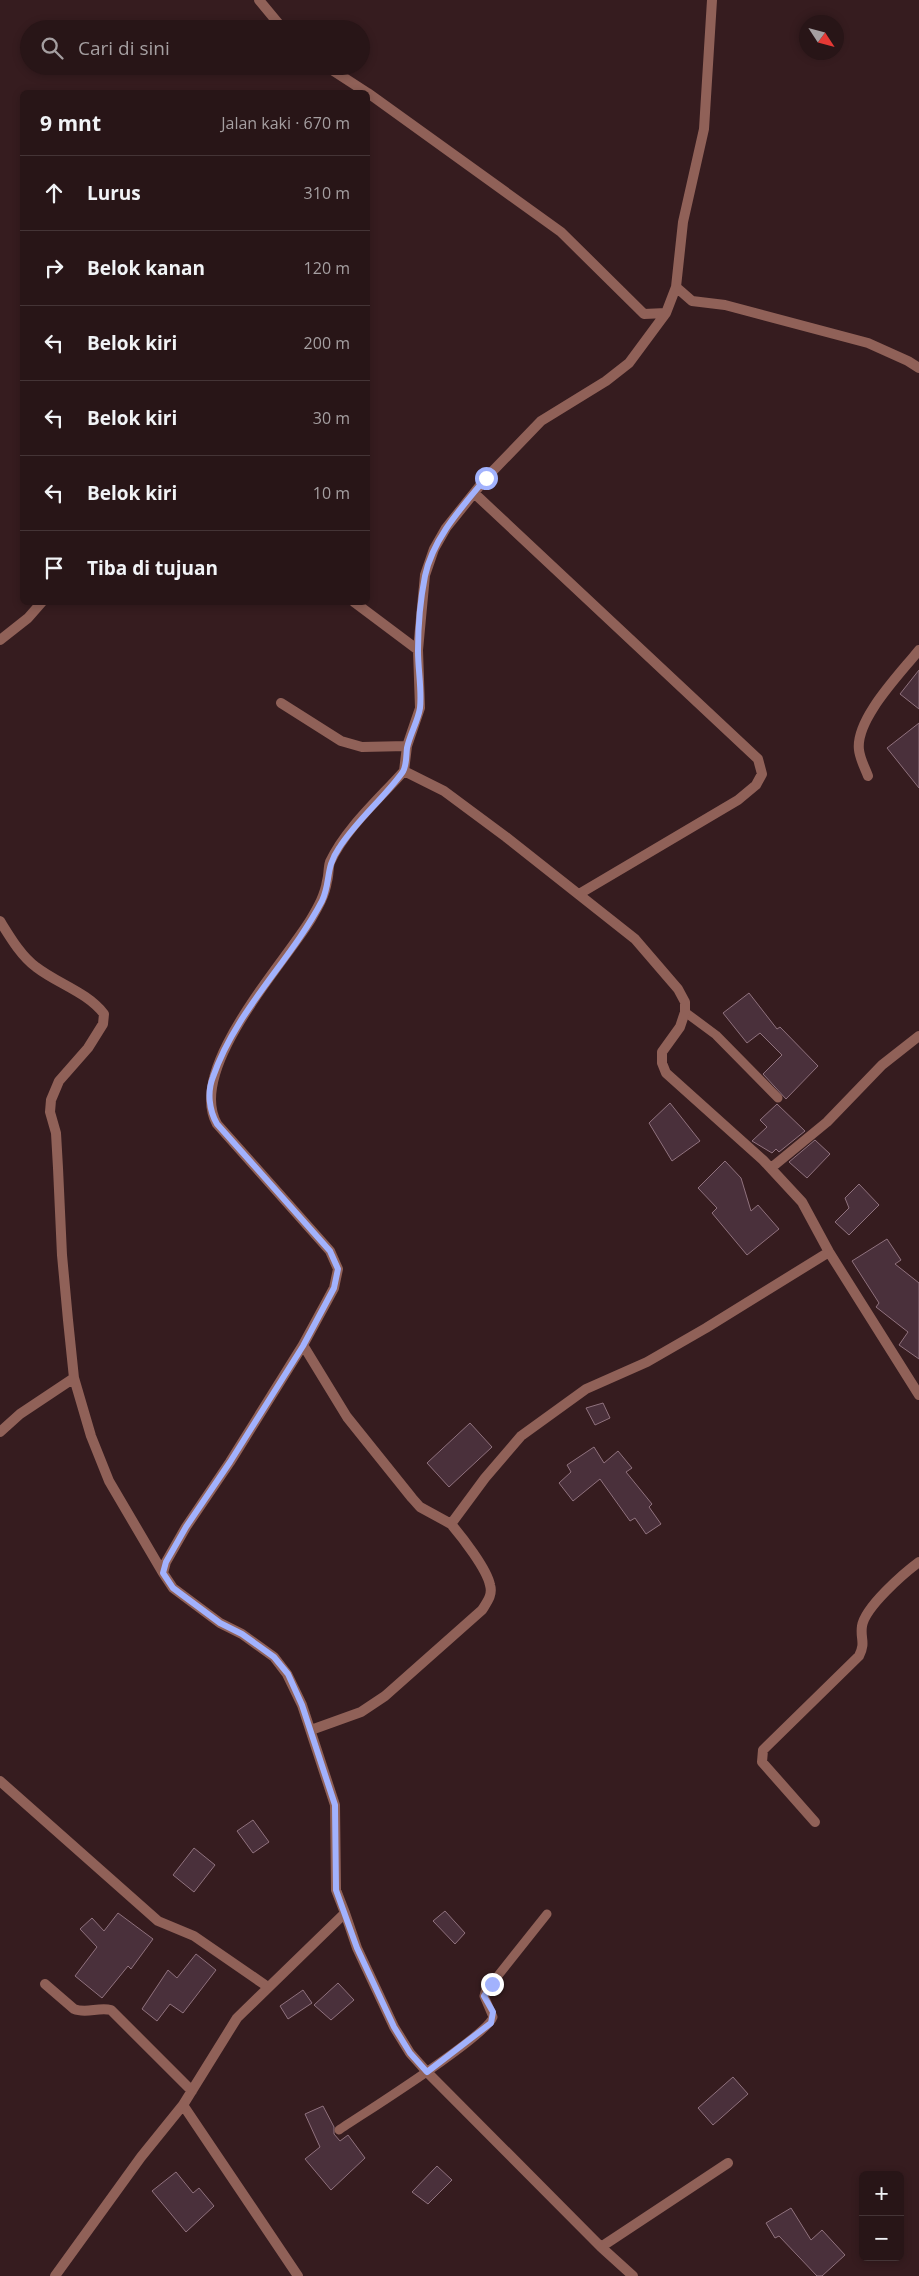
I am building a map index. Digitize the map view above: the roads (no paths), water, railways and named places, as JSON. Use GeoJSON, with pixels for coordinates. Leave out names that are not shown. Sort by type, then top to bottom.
{"type":"FeatureCollection","features":[{"type":"Feature","properties":{"kind":"street"},"geometry":{"type":"LineString","coordinates":[[259,0],[276,20]]}},
{"type":"Feature","properties":{"kind":"street"},"geometry":{"type":"LineString","coordinates":[[163,1573],[170,1555],[186,1527],[230,1462],[303,1346],[334,1288],[338,1269],[330,1251],[217,1124],[211,1106],[212,1078],[228,1044],[250,1006],[310,921],[323,899],[329,865],[337,850],[348,834],[404,771],[407,746],[420,708],[418,650],[425,575],[434,549],[446,528],[474,493],[541,421],[606,381],[629,363],[666,313],[676,287],[683,222],[704,129],[712,0]]}},
{"type":"Feature","properties":{"kind":"street"},"geometry":{"type":"LineString","coordinates":[[340,75],[362,90]]}},
{"type":"Feature","properties":{"kind":"street"},"geometry":{"type":"LineString","coordinates":[[370,95],[561,232],[644,314],[666,313]]}},
{"type":"Feature","properties":{"kind":"street"},"geometry":{"type":"LineString","coordinates":[[676,287],[692,301],[725,305],[868,343],[919,368]]}},
{"type":"Feature","properties":{"kind":"street"},"geometry":{"type":"LineString","coordinates":[[474,493],[758,759],[762,774],[756,785],[738,800],[578,894]]}},
{"type":"Feature","properties":{"kind":"street"},"geometry":{"type":"LineString","coordinates":[[0,640],[28,618],[39,605]]}},
{"type":"Feature","properties":{"kind":"street"},"geometry":{"type":"LineString","coordinates":[[358,605],[418,650]]}},
{"type":"Feature","properties":{"kind":"street"},"geometry":{"type":"LineString","coordinates":[[868,776],[859,750],[860,732],[885,693],[919,650]]}},
{"type":"Feature","properties":{"kind":"street"},"geometry":{"type":"LineString","coordinates":[[280,703],[341,741],[362,748],[407,746]]}},
{"type":"Feature","properties":{"kind":"street"},"geometry":{"type":"LineString","coordinates":[[404,771],[444,791],[635,939],[678,989],[685,1002],[685,1012],[680,1027],[662,1052],[662,1063],[666,1073],[771,1168],[802,1202],[829,1252],[919,1395]]}},
{"type":"Feature","properties":{"kind":"street"},"geometry":{"type":"LineString","coordinates":[[0,921],[24,956],[36,968],[96,1004],[104,1014],[103,1024],[88,1048],[59,1081],[51,1100],[50,1112],[56,1133],[62,1256],[74,1378],[91,1436],[109,1481],[173,1588],[220,1623],[242,1634],[274,1657],[288,1674],[311,1730],[335,1805],[336,1890],[357,1948],[394,2027],[410,2053],[601,2247],[633,2276]]}},
{"type":"Feature","properties":{"kind":"street"},"geometry":{"type":"LineString","coordinates":[[771,1168],[827,1122],[882,1065],[919,1036]]}},
{"type":"Feature","properties":{"kind":"street"},"geometry":{"type":"LineString","coordinates":[[451,1524],[485,1478],[521,1436],[586,1389],[647,1362],[829,1252]]}},
{"type":"Feature","properties":{"kind":"street"},"geometry":{"type":"LineString","coordinates":[[303,1346],[347,1417],[420,1508],[451,1524],[467,1542],[490,1585],[490,1598],[482,1610],[386,1696],[361,1712],[311,1730]]}},
{"type":"Feature","properties":{"kind":"street"},"geometry":{"type":"LineString","coordinates":[[0,1432],[20,1414],[74,1378]]}},
{"type":"Feature","properties":{"kind":"street"},"geometry":{"type":"LineString","coordinates":[[815,1822],[762,1762],[762,1750],[859,1656],[863,1648],[862,1626],[867,1614],[908,1570],[919,1562]]}},
{"type":"Feature","properties":{"kind":"street"},"geometry":{"type":"LineString","coordinates":[[0,1781],[158,1921],[194,1936],[268,1987]]}},
{"type":"Feature","properties":{"kind":"street"},"geometry":{"type":"LineString","coordinates":[[55,2276],[142,2157],[183,2105],[238,2018],[345,1913]]}},
{"type":"Feature","properties":{"kind":"street"},"geometry":{"type":"LineString","coordinates":[[45,1984],[80,2012],[101,2007],[111,2010],[192,2091]]}},
{"type":"Feature","properties":{"kind":"street"},"geometry":{"type":"LineString","coordinates":[[183,2105],[298,2276]]}},
{"type":"Feature","properties":{"kind":"street"},"geometry":{"type":"LineString","coordinates":[[601,2247],[728,2163]]}},
{"type":"Feature","properties":{"kind":"lane"},"geometry":{"type":"LineString","coordinates":[[685,1012],[716,1035],[778,1098]]}},
{"type":"Feature","properties":{"kind":"lane"},"geometry":{"type":"LineString","coordinates":[[339,2130],[427,2072],[491,2023],[493,2012],[486,2002],[485,1992],[547,1914]]}}]}
